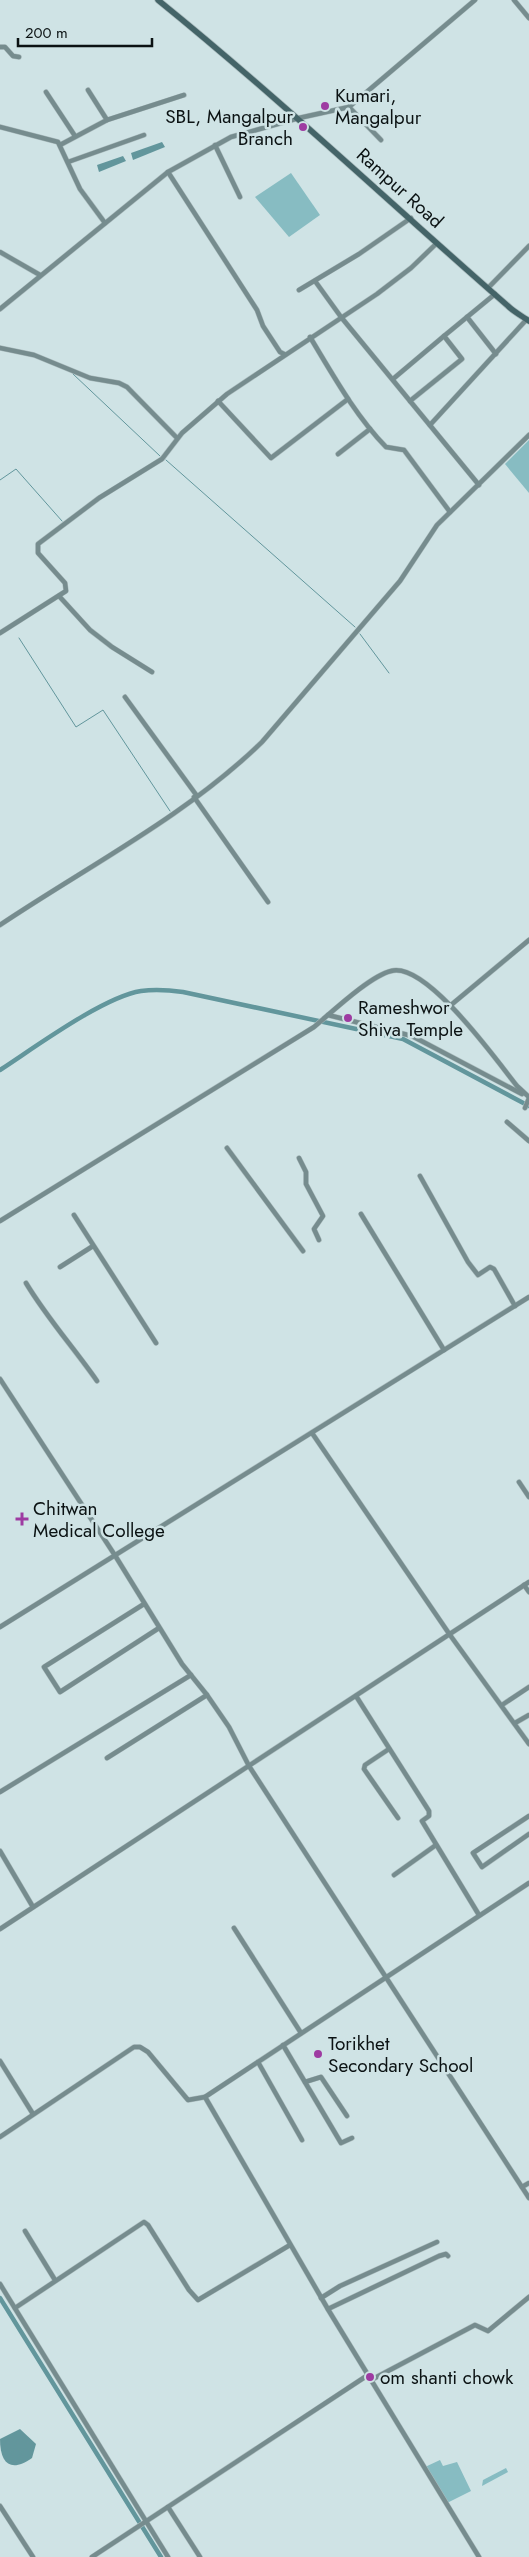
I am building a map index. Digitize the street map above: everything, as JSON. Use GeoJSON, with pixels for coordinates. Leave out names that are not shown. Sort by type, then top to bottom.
{"type":"FeatureCollection","features":[{"type":"Feature","properties":{"kind":"main road","name":"Rampur Road"},"geometry":{"type":"LineString","coordinates":[[158,0],[299,118],[488,288],[528,320]]}},
{"type":"Feature","properties":{"kind":"street"},"geometry":{"type":"LineString","coordinates":[[0,308],[168,172],[231,137],[299,118],[349,107],[475,0]]}},
{"type":"Feature","properties":{"kind":"street"},"geometry":{"type":"LineString","coordinates":[[514,0],[529,18]]}},
{"type":"Feature","properties":{"kind":"street"},"geometry":{"type":"LineString","coordinates":[[0,47],[5,48],[13,56],[19,57]]}},
{"type":"Feature","properties":{"kind":"street"},"geometry":{"type":"LineString","coordinates":[[88,90],[107,120]]}},
{"type":"Feature","properties":{"kind":"street"},"geometry":{"type":"LineString","coordinates":[[46,92],[75,136]]}},
{"type":"Feature","properties":{"kind":"street"},"geometry":{"type":"LineString","coordinates":[[60,145],[107,120],[184,95]]}},
{"type":"Feature","properties":{"kind":"street"},"geometry":{"type":"LineString","coordinates":[[349,107],[381,140]]}},
{"type":"Feature","properties":{"kind":"street"},"geometry":{"type":"LineString","coordinates":[[0,127],[58,142],[80,189],[106,223]]}},
{"type":"Feature","properties":{"kind":"street"},"geometry":{"type":"LineString","coordinates":[[68,162],[144,135]]}},
{"type":"Feature","properties":{"kind":"street"},"geometry":{"type":"LineString","coordinates":[[215,145],[240,196]]}},
{"type":"Feature","properties":{"kind":"street"},"geometry":{"type":"LineString","coordinates":[[168,172],[252,302],[263,326],[280,352],[284,354]]}},
{"type":"Feature","properties":{"kind":"street"},"geometry":{"type":"LineString","coordinates":[[299,290],[411,218]]}},
{"type":"Feature","properties":{"kind":"street"},"geometry":{"type":"LineString","coordinates":[[0,633],[66,591],[65,583],[38,553],[38,544],[99,498],[162,459],[177,438],[218,401],[412,268],[437,243]]}},
{"type":"Feature","properties":{"kind":"street"},"geometry":{"type":"LineString","coordinates":[[488,288],[529,246]]}},
{"type":"Feature","properties":{"kind":"street"},"geometry":{"type":"LineString","coordinates":[[0,252],[40,274]]}},
{"type":"Feature","properties":{"kind":"street"},"geometry":{"type":"LineString","coordinates":[[315,281],[342,317],[479,484]]}},
{"type":"Feature","properties":{"kind":"street"},"geometry":{"type":"LineString","coordinates":[[393,379],[495,294]]}},
{"type":"Feature","properties":{"kind":"street"},"geometry":{"type":"LineString","coordinates":[[467,317],[496,354]]}},
{"type":"Feature","properties":{"kind":"street"},"geometry":{"type":"LineString","coordinates":[[430,425],[528,320]]}},
{"type":"Feature","properties":{"kind":"street"},"geometry":{"type":"LineString","coordinates":[[410,401],[462,359],[444,336]]}},
{"type":"Feature","properties":{"kind":"street"},"geometry":{"type":"LineString","coordinates":[[310,337],[348,399],[370,429],[386,447],[400,448],[409,455],[450,512]]}},
{"type":"Feature","properties":{"kind":"street"},"geometry":{"type":"LineString","coordinates":[[0,348],[34,355],[90,378],[119,382],[127,387],[177,438]]}},
{"type":"Feature","properties":{"kind":"street"},"geometry":{"type":"LineString","coordinates":[[218,401],[271,458],[348,399]]}},
{"type":"Feature","properties":{"kind":"street"},"geometry":{"type":"LineString","coordinates":[[338,454],[370,429]]}},
{"type":"Feature","properties":{"kind":"street"},"geometry":{"type":"LineString","coordinates":[[1,923],[196,796],[239,765],[262,742],[400,581],[437,525],[529,435]]}},
{"type":"Feature","properties":{"kind":"street"},"geometry":{"type":"LineString","coordinates":[[59,596],[90,630],[112,647],[152,672]]}},
{"type":"Feature","properties":{"kind":"street"},"geometry":{"type":"LineString","coordinates":[[125,697],[196,796],[268,902]]}},
{"type":"Feature","properties":{"kind":"street"},"geometry":{"type":"LineString","coordinates":[[452,1005],[529,940]]}},
{"type":"Feature","properties":{"kind":"street"},"geometry":{"type":"LineString","coordinates":[[0,1221],[314,1027],[357,991],[386,973],[396,970],[412,976],[452,1005],[517,1086],[529,1098]]}},
{"type":"Feature","properties":{"kind":"street"},"geometry":{"type":"LineString","coordinates":[[328,1015],[412,1036],[529,1098]]}},
{"type":"Feature","properties":{"kind":"street"},"geometry":{"type":"LineString","coordinates":[[525,1108],[529,1098]]}},
{"type":"Feature","properties":{"kind":"street"},"geometry":{"type":"LineString","coordinates":[[507,1122],[529,1140]]}},
{"type":"Feature","properties":{"kind":"street"},"geometry":{"type":"LineString","coordinates":[[227,1148],[303,1250]]}},
{"type":"Feature","properties":{"kind":"street"},"geometry":{"type":"LineString","coordinates":[[299,1158],[306,1172],[306,1184],[323,1216],[314,1229],[319,1240]]}},
{"type":"Feature","properties":{"kind":"street"},"geometry":{"type":"LineString","coordinates":[[420,1176],[468,1262],[478,1275],[490,1267],[494,1269],[515,1306]]}},
{"type":"Feature","properties":{"kind":"street"},"geometry":{"type":"LineString","coordinates":[[361,1214],[444,1350]]}},
{"type":"Feature","properties":{"kind":"street"},"geometry":{"type":"LineString","coordinates":[[74,1215],[156,1343]]}},
{"type":"Feature","properties":{"kind":"street"},"geometry":{"type":"LineString","coordinates":[[60,1267],[93,1246]]}},
{"type":"Feature","properties":{"kind":"street"},"geometry":{"type":"LineString","coordinates":[[26,1283],[54,1326],[73,1346],[97,1381]]}},
{"type":"Feature","properties":{"kind":"street"},"geometry":{"type":"LineString","coordinates":[[0,1627],[529,1297]]}},
{"type":"Feature","properties":{"kind":"street"},"geometry":{"type":"LineString","coordinates":[[0,1379],[116,1556],[159,1628],[229,1727],[249,1766],[529,2198]]}},
{"type":"Feature","properties":{"kind":"street"},"geometry":{"type":"LineString","coordinates":[[312,1433],[450,1635],[529,1744]]}},
{"type":"Feature","properties":{"kind":"street"},"geometry":{"type":"LineString","coordinates":[[519,1482],[529,1497]]}},
{"type":"Feature","properties":{"kind":"street"},"geometry":{"type":"LineString","coordinates":[[0,1929],[529,1582]]}},
{"type":"Feature","properties":{"kind":"street"},"geometry":{"type":"LineString","coordinates":[[524,1585],[529,1592]]}},
{"type":"Feature","properties":{"kind":"street"},"geometry":{"type":"LineString","coordinates":[[144,1604],[44,1668],[60,1692],[159,1628]]}},
{"type":"Feature","properties":{"kind":"street"},"geometry":{"type":"LineString","coordinates":[[0,1792],[191,1675]]}},
{"type":"Feature","properties":{"kind":"street"},"geometry":{"type":"LineString","coordinates":[[502,1705],[529,1687]]}},
{"type":"Feature","properties":{"kind":"street"},"geometry":{"type":"LineString","coordinates":[[107,1758],[207,1695]]}},
{"type":"Feature","properties":{"kind":"street"},"geometry":{"type":"LineString","coordinates":[[356,1696],[430,1811],[429,1816],[422,1821],[479,1915]]}},
{"type":"Feature","properties":{"kind":"street"},"geometry":{"type":"LineString","coordinates":[[515,1723],[529,1714]]}},
{"type":"Feature","properties":{"kind":"street"},"geometry":{"type":"LineString","coordinates":[[389,1750],[365,1765],[364,1769],[398,1818]]}},
{"type":"Feature","properties":{"kind":"street"},"geometry":{"type":"LineString","coordinates":[[529,1816],[473,1853],[482,1867],[529,1834]]}},
{"type":"Feature","properties":{"kind":"street"},"geometry":{"type":"LineString","coordinates":[[394,1875],[436,1845]]}},
{"type":"Feature","properties":{"kind":"street"},"geometry":{"type":"LineString","coordinates":[[0,1851],[33,1907]]}},
{"type":"Feature","properties":{"kind":"street"},"geometry":{"type":"LineString","coordinates":[[0,2137],[134,2047],[140,2047],[148,2052],[188,2100],[204,2097],[385,1976],[529,1883]]}},
{"type":"Feature","properties":{"kind":"street"},"geometry":{"type":"LineString","coordinates":[[234,1928],[301,2033]]}},
{"type":"Feature","properties":{"kind":"street"},"geometry":{"type":"LineString","coordinates":[[284,2045],[341,2143],[352,2138]]}},
{"type":"Feature","properties":{"kind":"street"},"geometry":{"type":"LineString","coordinates":[[0,2061],[33,2114]]}},
{"type":"Feature","properties":{"kind":"street"},"geometry":{"type":"LineString","coordinates":[[258,2062],[302,2140]]}},
{"type":"Feature","properties":{"kind":"street"},"geometry":{"type":"LineString","coordinates":[[305,2082],[321,2077],[348,2116]]}},
{"type":"Feature","properties":{"kind":"street"},"geometry":{"type":"LineString","coordinates":[[204,2097],[321,2298],[479,2557]]}},
{"type":"Feature","properties":{"kind":"street"},"geometry":{"type":"LineString","coordinates":[[522,2187],[529,2183]]}},
{"type":"Feature","properties":{"kind":"street"},"geometry":{"type":"LineString","coordinates":[[15,2308],[144,2222],[148,2225],[189,2290],[198,2300],[290,2245]]}},
{"type":"Feature","properties":{"kind":"street"},"geometry":{"type":"LineString","coordinates":[[25,2231],[55,2280]]}},
{"type":"Feature","properties":{"kind":"street"},"geometry":{"type":"LineString","coordinates":[[321,2298],[340,2286],[437,2242]]}},
{"type":"Feature","properties":{"kind":"street"},"geometry":{"type":"LineString","coordinates":[[328,2309],[438,2256],[448,2256]]}},
{"type":"Feature","properties":{"kind":"street"},"geometry":{"type":"LineString","coordinates":[[0,2284],[168,2557]]}},
{"type":"Feature","properties":{"kind":"street"},"geometry":{"type":"LineString","coordinates":[[371,2380],[475,2325],[488,2331],[529,2297]]}},
{"type":"Feature","properties":{"kind":"street"},"geometry":{"type":"LineString","coordinates":[[92,2557],[368,2375]]}},
{"type":"Feature","properties":{"kind":"street"},"geometry":{"type":"LineString","coordinates":[[0,2506],[33,2557]]}},
{"type":"Feature","properties":{"kind":"street"},"geometry":{"type":"LineString","coordinates":[[168,2507],[200,2557]]}},
{"type":"Feature","properties":{"kind":"shaded area"},"geometry":{"type":"Polygon","coordinates":[[[162,142],[165,147],[133,160],[131,153],[162,142]]]}},
{"type":"Feature","properties":{"kind":"shaded area"},"geometry":{"type":"Polygon","coordinates":[[[123,156],[126,161],[99,172],[97,165],[123,156]]]}},
{"type":"Feature","properties":{"kind":"shaded area"},"geometry":{"type":"Polygon","coordinates":[[[291,173],[320,215],[289,237],[255,197],[291,173]]]}},
{"type":"Feature","properties":{"kind":"shaded area"},"geometry":{"type":"Polygon","coordinates":[[[529,440],[529,493],[505,464],[529,440]]]}},
{"type":"Feature","properties":{"kind":"shaded area"},"geometry":{"type":"Polygon","coordinates":[[[20,2429],[36,2444],[32,2458],[18,2465],[8,2464],[2,2455],[0,2439],[20,2429]]]}},
{"type":"Feature","properties":{"kind":"shaded area"},"geometry":{"type":"Polygon","coordinates":[[[440,2460],[443,2466],[457,2462],[471,2491],[447,2503],[425,2467],[440,2460]]]}},
{"type":"Feature","properties":{"kind":"shaded area"},"geometry":{"type":"Polygon","coordinates":[[[506,2468],[508,2472],[482,2486],[483,2480],[506,2468]]]}},
{"type":"Feature","properties":{"kind":"waterway"},"geometry":{"type":"LineString","coordinates":[[73,374],[160,456]]}},
{"type":"Feature","properties":{"kind":"waterway"},"geometry":{"type":"LineString","coordinates":[[166,460],[355,627]]}},
{"type":"Feature","properties":{"kind":"waterway"},"geometry":{"type":"LineString","coordinates":[[0,480],[16,469],[62,521]]}},
{"type":"Feature","properties":{"kind":"waterway"},"geometry":{"type":"LineString","coordinates":[[360,634],[389,673]]}},
{"type":"Feature","properties":{"kind":"waterway"},"geometry":{"type":"LineString","coordinates":[[19,638],[76,727],[103,710],[170,811]]}},
{"type":"Feature","properties":{"kind":"waterway"},"geometry":{"type":"LineString","coordinates":[[0,1070],[69,1024],[108,1003],[125,995],[141,991],[167,990],[403,1039],[529,1106]]}},
{"type":"Feature","properties":{"kind":"waterway"},"geometry":{"type":"LineString","coordinates":[[0,2298],[161,2557]]}},
{"type":"Feature","properties":{"kind":"place","name":"Kumari, Mangalpur"},"geometry":{"type":"Point","coordinates":[325,106]}},
{"type":"Feature","properties":{"kind":"place","name":"SBL, Mangalpur Branch"},"geometry":{"type":"Point","coordinates":[303,127]}},
{"type":"Feature","properties":{"kind":"place","name":"Rameshwor Shiva Temple"},"geometry":{"type":"Point","coordinates":[348,1018]}},
{"type":"Feature","properties":{"kind":"place","name":"Chitwan Medical College"},"geometry":{"type":"Point","coordinates":[22,1519]}},
{"type":"Feature","properties":{"kind":"place","name":"Torikhet Secondary School"},"geometry":{"type":"Point","coordinates":[318,2054]}},
{"type":"Feature","properties":{"kind":"place","name":"om shanti chowk"},"geometry":{"type":"Point","coordinates":[370,2377]}}]}
